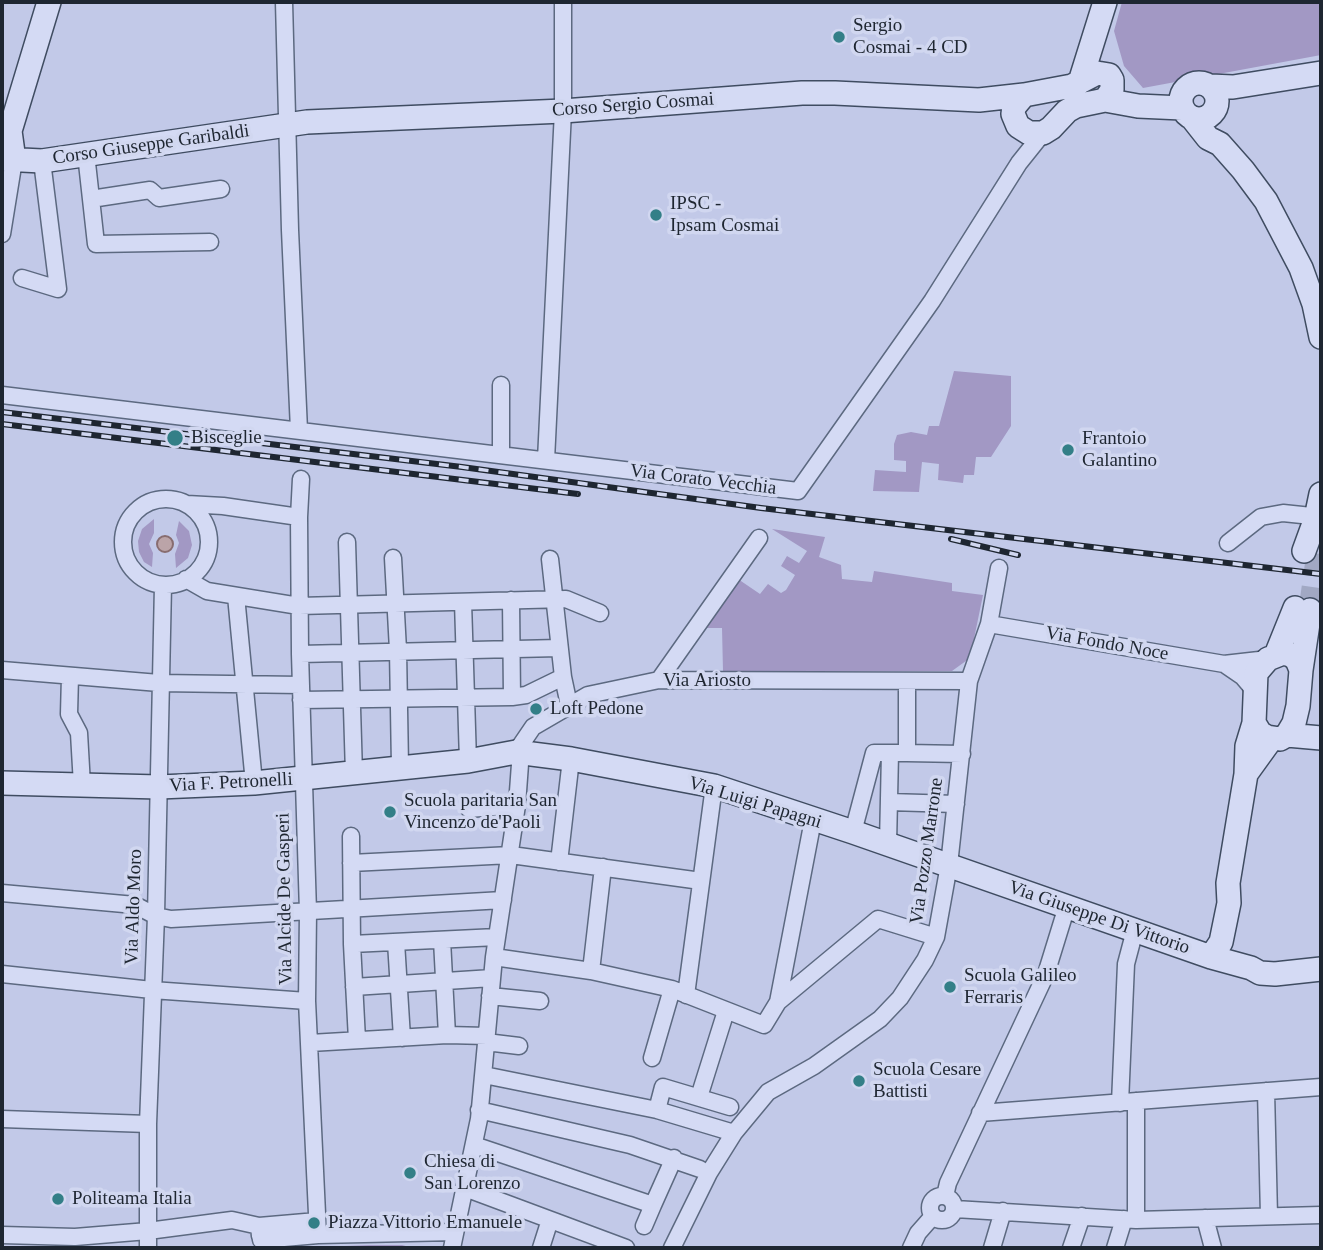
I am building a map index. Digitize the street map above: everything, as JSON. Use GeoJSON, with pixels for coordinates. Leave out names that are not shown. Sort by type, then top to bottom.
{"type":"FeatureCollection","features":[{"type":"Feature","properties":{"kind":"main road"},"geometry":{"type":"LineString","coordinates":[[6,162],[10,131],[49,2]]}},
{"type":"Feature","properties":{"kind":"main road"},"geometry":{"type":"LineString","coordinates":[[1080,82],[1100,26],[1105,2]]}},
{"type":"Feature","properties":{"kind":"main road"},"geometry":{"type":"LineString","coordinates":[[1100,26],[1109,85],[1138,106],[1205,100],[1321,74]]}},
{"type":"Feature","properties":{"kind":"main road","name":"Corso Sergio Cosmai"},"geometry":{"type":"LineString","coordinates":[[287,125],[563,111],[802,93],[979,100],[1050,91],[1080,82],[1097,73],[1109,85]]}},
{"type":"Feature","properties":{"kind":"main road"},"geometry":{"type":"LineString","coordinates":[[1043,133],[1067,111],[1109,85]]}},
{"type":"Feature","properties":{"kind":"main road"},"geometry":{"type":"LineString","coordinates":[[1016,123],[1014,107],[1024,95]]}},
{"type":"Feature","properties":{"kind":"main road","name":"Corso Sergio Cosmai"},"geometry":{"type":"LineString","coordinates":[[979,100],[1029,133],[1043,133]]}},
{"type":"Feature","properties":{"kind":"main road"},"geometry":{"type":"LineString","coordinates":[[1205,100],[1220,145],[1258,191],[1283,230],[1314,304],[1321,337]]}},
{"type":"Feature","properties":{"kind":"main road","name":"Corso Giuseppe Garibaldi"},"geometry":{"type":"LineString","coordinates":[[6,162],[42,161],[287,125]]}},
{"type":"Feature","properties":{"kind":"main road"},"geometry":{"type":"LineString","coordinates":[[1311,552],[1319,518],[1321,494]]}},
{"type":"Feature","properties":{"kind":"main road"},"geometry":{"type":"LineString","coordinates":[[1211,957],[1208,939],[1214,902],[1228,883],[1246,774],[1247,746],[1254,723],[1256,673],[1272,657],[1302,609],[1301,670],[1294,723],[1246,774]]}},
{"type":"Feature","properties":{"kind":"main road"},"geometry":{"type":"LineString","coordinates":[[1272,657],[1291,654],[1301,670]]}},
{"type":"Feature","properties":{"kind":"main road"},"geometry":{"type":"LineString","coordinates":[[1254,723],[1260,733],[1279,737],[1321,736],[1317,727],[1298,706]]}},
{"type":"Feature","properties":{"kind":"main road"},"geometry":{"type":"LineString","coordinates":[[304,780],[468,761],[516,752]]}},
{"type":"Feature","properties":{"kind":"main road","name":"Via Luigi Papagni"},"geometry":{"type":"LineString","coordinates":[[516,752],[571,759],[714,786],[949,865]]}},
{"type":"Feature","properties":{"kind":"main road","name":"Via F. Petronelli"},"geometry":{"type":"LineString","coordinates":[[2,783],[159,787],[304,780]]}},
{"type":"Feature","properties":{"kind":"main road","name":"Via Giuseppe Di Vittorio"},"geometry":{"type":"LineString","coordinates":[[949,865],[1211,957],[1251,968],[1262,963],[1275,963],[1313,969]]}},
{"type":"Feature","properties":{"kind":"street"},"geometry":{"type":"LineString","coordinates":[[284,2],[299,430]]}},
{"type":"Feature","properties":{"kind":"street"},"geometry":{"type":"LineString","coordinates":[[546,460],[563,111],[563,2]]}},
{"type":"Feature","properties":{"kind":"street"},"geometry":{"type":"LineString","coordinates":[[1016,123],[1019,163]]}},
{"type":"Feature","properties":{"kind":"street","name":"Via Corato Vecchia"},"geometry":{"type":"LineString","coordinates":[[2,395],[798,491],[932,301],[1019,163],[1043,133]]}},
{"type":"Feature","properties":{"kind":"street"},"geometry":{"type":"LineString","coordinates":[[86,154],[96,244],[211,242]]}},
{"type":"Feature","properties":{"kind":"street"},"geometry":{"type":"LineString","coordinates":[[22,278],[58,289],[42,161]]}},
{"type":"Feature","properties":{"kind":"street"},"geometry":{"type":"LineString","coordinates":[[2,234],[6,162]]}},
{"type":"Feature","properties":{"kind":"street"},"geometry":{"type":"LineString","coordinates":[[91,200],[150,190],[159,198],[221,190]]}},
{"type":"Feature","properties":{"kind":"street"},"geometry":{"type":"LineString","coordinates":[[501,385],[501,455]]}},
{"type":"Feature","properties":{"kind":"street","name":"Via Alcide De Gasperi"},"geometry":{"type":"LineString","coordinates":[[301,478],[299,606],[308,912],[307,1001],[318,1228]]}},
{"type":"Feature","properties":{"kind":"street"},"geometry":{"type":"LineString","coordinates":[[186,504],[197,512],[204,522],[208,535],[204,561],[196,572],[186,579],[163,584],[149,582],[135,572],[126,559],[122,544],[124,528],[132,515],[143,505],[158,499],[171,499],[186,504],[223,506],[299,517]]}},
{"type":"Feature","properties":{"kind":"street"},"geometry":{"type":"LineString","coordinates":[[1228,543],[1261,517],[1283,513],[1319,518]]}},
{"type":"Feature","properties":{"kind":"street"},"geometry":{"type":"LineString","coordinates":[[659,680],[759,538]]}},
{"type":"Feature","properties":{"kind":"street"},"geometry":{"type":"LineString","coordinates":[[347,542],[354,774]]}},
{"type":"Feature","properties":{"kind":"street"},"geometry":{"type":"LineString","coordinates":[[393,558],[400,767]]}},
{"type":"Feature","properties":{"kind":"street"},"geometry":{"type":"LineString","coordinates":[[550,559],[559,648],[569,705]]}},
{"type":"Feature","properties":{"kind":"street","name":"Via Pozzo Marrone"},"geometry":{"type":"LineString","coordinates":[[672,1248],[709,1172],[734,1133],[768,1093],[814,1066],[880,1019],[900,998],[925,960],[936,937],[949,865],[969,681],[989,624],[999,568]]}},
{"type":"Feature","properties":{"kind":"street"},"geometry":{"type":"LineString","coordinates":[[186,579],[207,591],[299,606],[566,599],[600,613]]}},
{"type":"Feature","properties":{"kind":"street","name":"Via Aldo Moro"},"geometry":{"type":"LineString","coordinates":[[148,1248],[155,1230],[148,1124],[156,916],[163,584]]}},
{"type":"Feature","properties":{"kind":"street"},"geometry":{"type":"LineString","coordinates":[[236,596],[254,783]]}},
{"type":"Feature","properties":{"kind":"street"},"geometry":{"type":"LineString","coordinates":[[511,600],[512,649],[519,696]]}},
{"type":"Feature","properties":{"kind":"street"},"geometry":{"type":"LineString","coordinates":[[463,602],[468,761]]}},
{"type":"Feature","properties":{"kind":"street","name":"Via Fondo Noce"},"geometry":{"type":"LineString","coordinates":[[989,624],[1224,664],[1272,657]]}},
{"type":"Feature","properties":{"kind":"street"},"geometry":{"type":"LineString","coordinates":[[300,654],[559,648]]}},
{"type":"Feature","properties":{"kind":"street","name":"Via Fondo Noce"},"geometry":{"type":"LineString","coordinates":[[1224,664],[1243,677],[1254,690]]}},
{"type":"Feature","properties":{"kind":"street"},"geometry":{"type":"LineString","coordinates":[[2,670],[159,683],[245,684],[351,699],[519,696],[563,677]]}},
{"type":"Feature","properties":{"kind":"street"},"geometry":{"type":"LineString","coordinates":[[70,676],[69,715],[79,733],[82,785]]}},
{"type":"Feature","properties":{"kind":"street","name":"Via Ariosto"},"geometry":{"type":"LineString","coordinates":[[516,752],[533,727],[588,695],[659,680],[969,681]]}},
{"type":"Feature","properties":{"kind":"street"},"geometry":{"type":"LineString","coordinates":[[853,832],[890,753],[907,681]]}},
{"type":"Feature","properties":{"kind":"street"},"geometry":{"type":"LineString","coordinates":[[2,1235],[77,1242],[232,1220],[259,1238],[318,1228],[453,1240],[474,1145],[484,1075],[494,957],[517,805],[520,764],[516,752]]}},
{"type":"Feature","properties":{"kind":"street"},"geometry":{"type":"LineString","coordinates":[[890,753],[961,754]]}},
{"type":"Feature","properties":{"kind":"street"},"geometry":{"type":"LineString","coordinates":[[888,844],[890,753]]}},
{"type":"Feature","properties":{"kind":"street"},"geometry":{"type":"LineString","coordinates":[[559,862],[571,759]]}},
{"type":"Feature","properties":{"kind":"street"},"geometry":{"type":"LineString","coordinates":[[652,1058],[679,992],[701,881],[714,786]]}},
{"type":"Feature","properties":{"kind":"street"},"geometry":{"type":"LineString","coordinates":[[889,802],[956,804]]}},
{"type":"Feature","properties":{"kind":"street"},"geometry":{"type":"LineString","coordinates":[[469,808],[517,805]]}},
{"type":"Feature","properties":{"kind":"street"},"geometry":{"type":"LineString","coordinates":[[778,1002],[813,820]]}},
{"type":"Feature","properties":{"kind":"street"},"geometry":{"type":"LineString","coordinates":[[351,836],[352,944],[357,1040]]}},
{"type":"Feature","properties":{"kind":"street"},"geometry":{"type":"LineString","coordinates":[[351,863],[511,855],[701,881]]}},
{"type":"Feature","properties":{"kind":"street"},"geometry":{"type":"LineString","coordinates":[[591,971],[603,867]]}},
{"type":"Feature","properties":{"kind":"street"},"geometry":{"type":"LineString","coordinates":[[2,893],[135,905],[156,916],[183,919],[503,900]]}},
{"type":"Feature","properties":{"kind":"street"},"geometry":{"type":"LineString","coordinates":[[911,1248],[918,1233],[933,1216],[939,1220],[948,1219],[948,1183],[1046,974],[1067,906]]}},
{"type":"Feature","properties":{"kind":"street"},"geometry":{"type":"LineString","coordinates":[[494,957],[591,971],[679,992],[764,1025],[778,1002],[878,919],[936,937]]}},
{"type":"Feature","properties":{"kind":"street"},"geometry":{"type":"LineString","coordinates":[[1115,1248],[1130,1219],[1126,964],[1135,930]]}},
{"type":"Feature","properties":{"kind":"street"},"geometry":{"type":"LineString","coordinates":[[352,944],[497,937]]}},
{"type":"Feature","properties":{"kind":"street"},"geometry":{"type":"LineString","coordinates":[[442,940],[447,1035]]}},
{"type":"Feature","properties":{"kind":"street"},"geometry":{"type":"LineString","coordinates":[[396,942],[402,1038]]}},
{"type":"Feature","properties":{"kind":"street"},"geometry":{"type":"LineString","coordinates":[[2,974],[152,990],[307,1001]]}},
{"type":"Feature","properties":{"kind":"street"},"geometry":{"type":"LineString","coordinates":[[354,987],[492,978]]}},
{"type":"Feature","properties":{"kind":"street"},"geometry":{"type":"LineString","coordinates":[[490,996],[540,1002]]}},
{"type":"Feature","properties":{"kind":"street"},"geometry":{"type":"LineString","coordinates":[[699,1097],[726,1011]]}},
{"type":"Feature","properties":{"kind":"street"},"geometry":{"type":"LineString","coordinates":[[310,1043],[447,1035],[519,1046]]}},
{"type":"Feature","properties":{"kind":"street"},"geometry":{"type":"LineString","coordinates":[[484,1075],[657,1110],[734,1133]]}},
{"type":"Feature","properties":{"kind":"street"},"geometry":{"type":"LineString","coordinates":[[657,1110],[663,1087],[730,1107]]}},
{"type":"Feature","properties":{"kind":"street"},"geometry":{"type":"LineString","coordinates":[[980,1113],[1321,1087]]}},
{"type":"Feature","properties":{"kind":"street"},"geometry":{"type":"LineString","coordinates":[[1266,1091],[1269,1216]]}},
{"type":"Feature","properties":{"kind":"street"},"geometry":{"type":"LineString","coordinates":[[479,1110],[630,1145],[700,1169]]}},
{"type":"Feature","properties":{"kind":"street"},"geometry":{"type":"LineString","coordinates":[[2,1119],[148,1124]]}},
{"type":"Feature","properties":{"kind":"street"},"geometry":{"type":"LineString","coordinates":[[474,1145],[653,1205]]}},
{"type":"Feature","properties":{"kind":"street"},"geometry":{"type":"LineString","coordinates":[[644,1226],[677,1159]]}},
{"type":"Feature","properties":{"kind":"street"},"geometry":{"type":"LineString","coordinates":[[465,1188],[625,1248]]}},
{"type":"Feature","properties":{"kind":"street"},"geometry":{"type":"LineString","coordinates":[[950,1202],[1003,1211],[1130,1219],[1321,1215]]}},
{"type":"Feature","properties":{"kind":"street"},"geometry":{"type":"LineString","coordinates":[[992,1248],[1003,1211]]}},
{"type":"Feature","properties":{"kind":"street"},"geometry":{"type":"LineString","coordinates":[[1071,1248],[1082,1216]]}},
{"type":"Feature","properties":{"kind":"street"},"geometry":{"type":"LineString","coordinates":[[1205,1218],[1213,1248]]}},
{"type":"Feature","properties":{"kind":"street"},"geometry":{"type":"LineString","coordinates":[[541,1248],[548,1226]]}},
{"type":"Feature","properties":{"kind":"shaded area"},"geometry":{"type":"Polygon","coordinates":[[[1122,2],[1321,2],[1321,55],[1143,88],[1124,66],[1114,31],[1122,2]]]}},
{"type":"Feature","properties":{"kind":"shaded area"},"geometry":{"type":"Polygon","coordinates":[[[954,371],[1011,376],[1011,426],[991,457],[976,457],[974,475],[964,475],[963,483],[938,480],[939,464],[922,462],[919,492],[873,491],[875,470],[906,472],[906,461],[894,460],[897,435],[911,432],[927,435],[929,426],[939,426],[954,371]]]}},
{"type":"Feature","properties":{"kind":"shaded area"},"geometry":{"type":"Polygon","coordinates":[[[154,519],[154,533],[149,544],[153,553],[152,567],[144,562],[138,541],[142,529],[154,519]]]}},
{"type":"Feature","properties":{"kind":"shaded area"},"geometry":{"type":"Polygon","coordinates":[[[179,521],[189,531],[192,545],[188,558],[176,568],[175,554],[179,543],[176,535],[179,521]]]}},
{"type":"Feature","properties":{"kind":"shaded area"},"geometry":{"type":"Polygon","coordinates":[[[772,529],[825,537],[819,557],[841,565],[842,579],[872,582],[874,571],[952,583],[952,591],[983,595],[970,658],[952,671],[723,671],[722,628],[703,628],[738,579],[760,594],[768,584],[781,593],[786,590],[795,575],[781,566],[787,556],[799,563],[807,551],[772,529]]]}},
{"type":"Feature","properties":{"kind":"shaded area"},"geometry":{"type":"Polygon","coordinates":[[[165,536],[171,538],[171,550],[165,552],[159,550],[157,544],[159,538],[165,536]]]}},
{"type":"Feature","properties":{"kind":"shaded area"},"geometry":{"type":"Polygon","coordinates":[[[402,1245],[413,1248],[297,1248],[402,1245]]]}},
{"type":"Feature","properties":{"kind":"tunnel"},"geometry":{"type":"LineString","coordinates":[[1310,610],[1318,553]]}},
{"type":"Feature","properties":{"kind":"railway"},"geometry":{"type":"LineString","coordinates":[[2,412],[462,467],[761,508],[1321,574]]}},
{"type":"Feature","properties":{"kind":"railway"},"geometry":{"type":"LineString","coordinates":[[2,424],[578,494]]}},
{"type":"Feature","properties":{"kind":"railway"},"geometry":{"type":"LineString","coordinates":[[951,539],[1018,555]]}},
{"type":"Feature","properties":{"kind":"place","name":"Sergio Cosmai - 4 CD"},"geometry":{"type":"Point","coordinates":[839,37]}},
{"type":"Feature","properties":{"kind":"place","name":"IPSC - Ipsam Cosmai"},"geometry":{"type":"Point","coordinates":[656,215]}},
{"type":"Feature","properties":{"kind":"place","name":"Bisceglie"},"geometry":{"type":"Point","coordinates":[175,438]}},
{"type":"Feature","properties":{"kind":"place","name":"Frantoio Galantino"},"geometry":{"type":"Point","coordinates":[1068,450]}},
{"type":"Feature","properties":{"kind":"place","name":"Loft Pedone"},"geometry":{"type":"Point","coordinates":[536,709]}},
{"type":"Feature","properties":{"kind":"place","name":"Scuola paritaria San Vincenzo de'Paoli"},"geometry":{"type":"Point","coordinates":[390,812]}},
{"type":"Feature","properties":{"kind":"place","name":"Scuola Galileo Ferraris"},"geometry":{"type":"Point","coordinates":[950,987]}},
{"type":"Feature","properties":{"kind":"place","name":"Scuola Cesare Battisti"},"geometry":{"type":"Point","coordinates":[859,1081]}},
{"type":"Feature","properties":{"kind":"place","name":"Chiesa di San Lorenzo"},"geometry":{"type":"Point","coordinates":[410,1173]}},
{"type":"Feature","properties":{"kind":"place","name":"Politeama Italia"},"geometry":{"type":"Point","coordinates":[58,1199]}},
{"type":"Feature","properties":{"kind":"place","name":"Piazza Vittorio Emanuele"},"geometry":{"type":"Point","coordinates":[314,1223]}}]}
